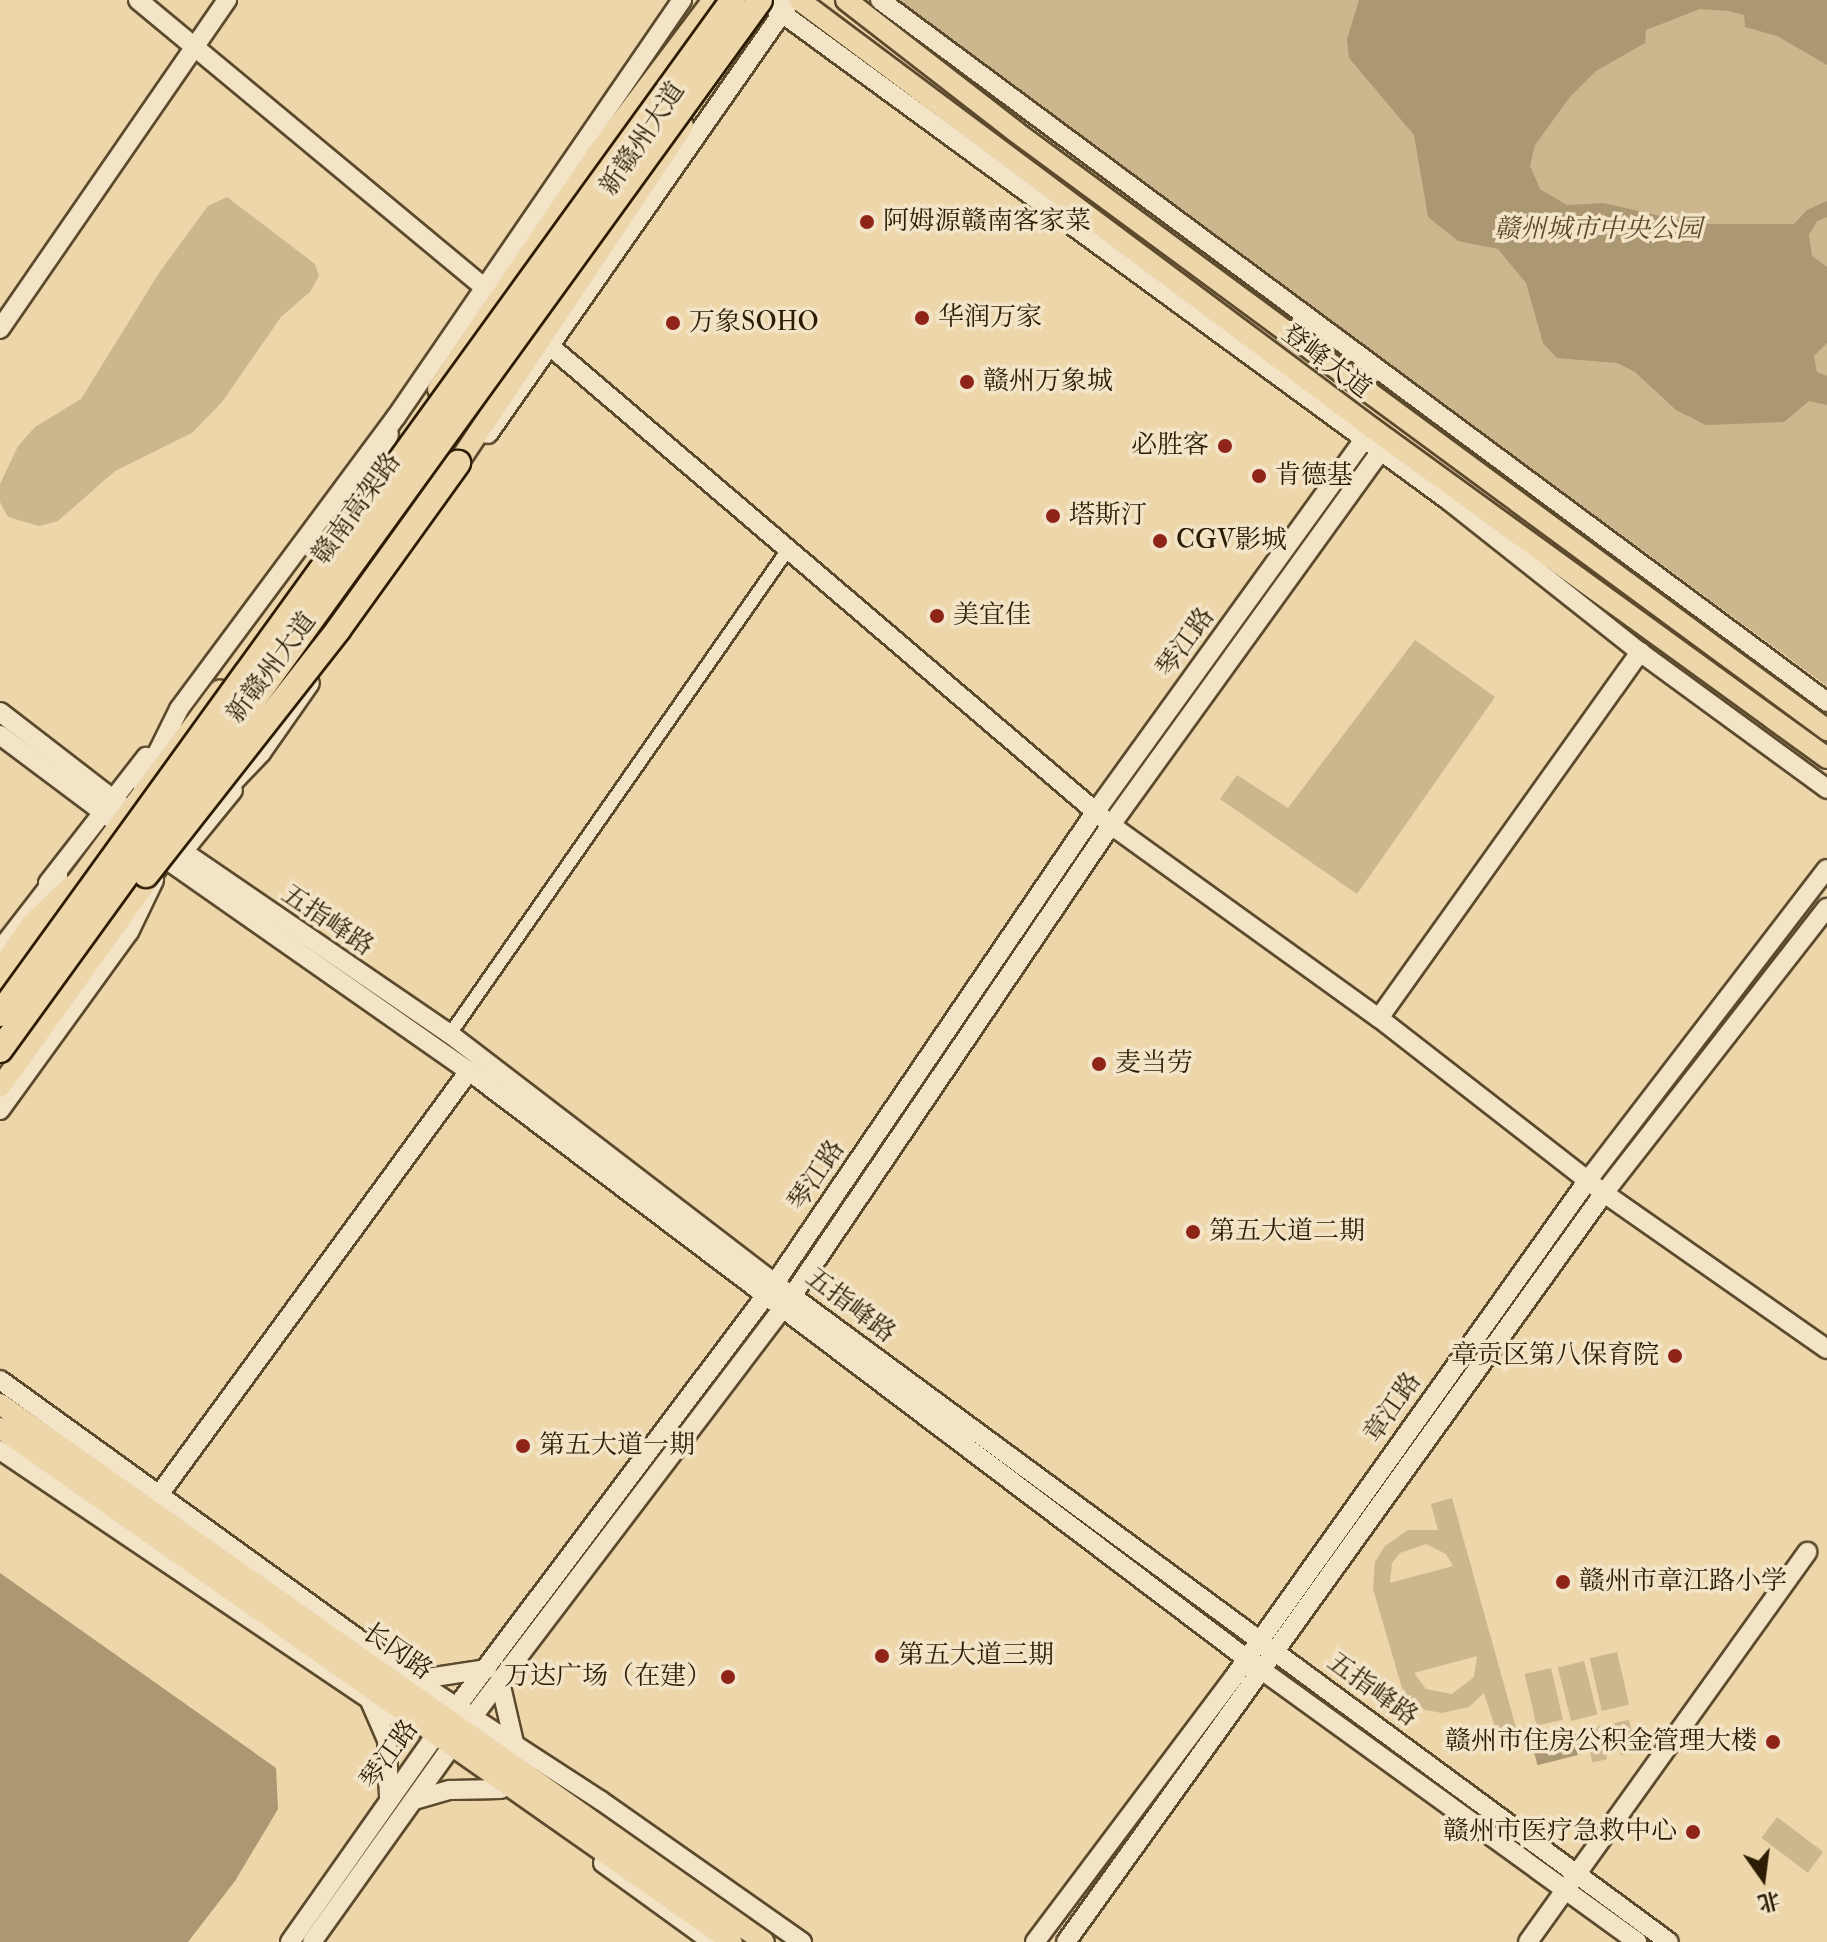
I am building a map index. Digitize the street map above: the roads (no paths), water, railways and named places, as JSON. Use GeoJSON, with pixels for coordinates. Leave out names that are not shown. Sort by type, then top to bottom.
{"type":"FeatureCollection","features":[{"type":"Feature","properties":{"kind":"highway","name":"赣南高架路"},"geometry":{"type":"LineString","coordinates":[[0,1014],[733,0]]}},
{"type":"Feature","properties":{"kind":"highway","name":"赣南高架路"},"geometry":{"type":"LineString","coordinates":[[0,1050],[773,3]]}},
{"type":"Feature","properties":{"kind":"highway"},"geometry":{"type":"LineString","coordinates":[[0,1069],[338,630],[458,463]]}},
{"type":"Feature","properties":{"kind":"highway"},"geometry":{"type":"LineString","coordinates":[[0,974],[60,885]]}},
{"type":"Feature","properties":{"kind":"main road","name":"新赣州大道"},"geometry":{"type":"LineString","coordinates":[[0,993],[60,885],[370,489],[597,154],[713,0]]}},
{"type":"Feature","properties":{"kind":"main road","name":"登峰大道"},"geometry":{"type":"LineString","coordinates":[[799,0],[1376,441],[1827,758]]}},
{"type":"Feature","properties":{"kind":"main road","name":"登峰大道"},"geometry":{"type":"LineString","coordinates":[[846,0],[1016,132],[1827,730]]}},
{"type":"Feature","properties":{"kind":"main road","name":"新赣州大道"},"geometry":{"type":"LineString","coordinates":[[0,1087],[458,463],[646,179],[773,3]]}},
{"type":"Feature","properties":{"kind":"main road","name":"长冈路"},"geometry":{"type":"LineString","coordinates":[[0,1404],[451,1731],[732,1942]]}},
{"type":"Feature","properties":{"kind":"main road","name":"长冈路"},"geometry":{"type":"LineString","coordinates":[[0,1428],[764,1942]]}},
{"type":"Feature","properties":{"kind":"street"},"geometry":{"type":"LineString","coordinates":[[138,0],[484,287]]}},
{"type":"Feature","properties":{"kind":"street"},"geometry":{"type":"LineString","coordinates":[[0,329],[227,0]]}},
{"type":"Feature","properties":{"kind":"street"},"geometry":{"type":"LineString","coordinates":[[117,812],[179,709],[396,417],[536,206],[682,0]]}},
{"type":"Feature","properties":{"kind":"street"},"geometry":{"type":"LineString","coordinates":[[880,0],[1827,702]]}},
{"type":"Feature","properties":{"kind":"street"},"geometry":{"type":"LineString","coordinates":[[0,1110],[129,932],[172,855],[261,753],[551,347],[773,3],[1376,441],[1640,652],[1827,789]]}},
{"type":"Feature","properties":{"kind":"street"},"geometry":{"type":"LineString","coordinates":[[536,206],[597,154]]}},
{"type":"Feature","properties":{"kind":"street"},"geometry":{"type":"LineString","coordinates":[[617,247],[646,179]]}},
{"type":"Feature","properties":{"kind":"street"},"geometry":{"type":"LineString","coordinates":[[551,347],[1111,825],[1379,1018],[1604,1193],[1827,1349]]}},
{"type":"Feature","properties":{"kind":"street"},"geometry":{"type":"LineString","coordinates":[[370,489],[396,417]]}},
{"type":"Feature","properties":{"kind":"street","name":"琴江路"},"geometry":{"type":"LineString","coordinates":[[290,1942],[388,1803],[451,1731],[493,1675],[770,1290],[1096,811],[1376,441]]}},
{"type":"Feature","properties":{"kind":"street","name":"琴江路"},"geometry":{"type":"LineString","coordinates":[[493,1675],[786,1303],[1376,441]]}},
{"type":"Feature","properties":{"kind":"street"},"geometry":{"type":"LineString","coordinates":[[450,1034],[789,548]]}},
{"type":"Feature","properties":{"kind":"street"},"geometry":{"type":"LineString","coordinates":[[1379,1018],[1640,652]]}},
{"type":"Feature","properties":{"kind":"street","name":"五指峰路"},"geometry":{"type":"LineString","coordinates":[[0,712],[172,855],[770,1290]]}},
{"type":"Feature","properties":{"kind":"street","name":"五指峰路"},"geometry":{"type":"LineString","coordinates":[[0,735],[117,812]]}},
{"type":"Feature","properties":{"kind":"street","name":"五指峰路"},"geometry":{"type":"LineString","coordinates":[[172,855],[450,1034],[786,1303],[1247,1659],[1637,1942]]}},
{"type":"Feature","properties":{"kind":"street","name":"章江路"},"geometry":{"type":"LineString","coordinates":[[1035,1942],[1247,1659],[1588,1180],[1827,869]]}},
{"type":"Feature","properties":{"kind":"street"},"geometry":{"type":"LineString","coordinates":[[0,950],[60,885]]}},
{"type":"Feature","properties":{"kind":"street","name":"章江路"},"geometry":{"type":"LineString","coordinates":[[1066,1942],[1277,1653],[1604,1193],[1827,908]]}},
{"type":"Feature","properties":{"kind":"street"},"geometry":{"type":"LineString","coordinates":[[161,1492],[469,1071]]}},
{"type":"Feature","properties":{"kind":"street","name":"五指峰路"},"geometry":{"type":"LineString","coordinates":[[786,1303],[1277,1653],[1669,1942]]}},
{"type":"Feature","properties":{"kind":"street"},"geometry":{"type":"LineString","coordinates":[[0,1380],[161,1492],[415,1680],[451,1731],[501,1789],[712,1942]]}},
{"type":"Feature","properties":{"kind":"street"},"geometry":{"type":"LineString","coordinates":[[0,1450],[370,1701],[451,1731],[515,1747],[802,1942]]}},
{"type":"Feature","properties":{"kind":"street"},"geometry":{"type":"LineString","coordinates":[[1528,1942],[1807,1552]]}},
{"type":"Feature","properties":{"kind":"street"},"geometry":{"type":"LineString","coordinates":[[415,1680],[493,1675],[515,1747]]}},
{"type":"Feature","properties":{"kind":"street"},"geometry":{"type":"LineString","coordinates":[[370,1701],[387,1740],[388,1803]]}},
{"type":"Feature","properties":{"kind":"street","name":"琴江路"},"geometry":{"type":"LineString","coordinates":[[312,1942],[414,1800],[451,1731]]}},
{"type":"Feature","properties":{"kind":"street"},"geometry":{"type":"LineString","coordinates":[[414,1800],[450,1790],[501,1789]]}},
{"type":"Feature","properties":{"kind":"place","name":"阿姆源赣南客家菜"},"geometry":{"type":"Point","coordinates":[867,222]}},
{"type":"Feature","properties":{"kind":"place","name":"华润万家"},"geometry":{"type":"Point","coordinates":[922,318]}},
{"type":"Feature","properties":{"kind":"place","name":"万象SOHO"},"geometry":{"type":"Point","coordinates":[673,323]}},
{"type":"Feature","properties":{"kind":"place","name":"赣州万象城"},"geometry":{"type":"Point","coordinates":[967,382]}},
{"type":"Feature","properties":{"kind":"place","name":"必胜客"},"geometry":{"type":"Point","coordinates":[1225,446]}},
{"type":"Feature","properties":{"kind":"place","name":"肯德基"},"geometry":{"type":"Point","coordinates":[1259,476]}},
{"type":"Feature","properties":{"kind":"place","name":"塔斯汀"},"geometry":{"type":"Point","coordinates":[1053,516]}},
{"type":"Feature","properties":{"kind":"place","name":"CGV影城"},"geometry":{"type":"Point","coordinates":[1160,541]}},
{"type":"Feature","properties":{"kind":"place","name":"美宜佳"},"geometry":{"type":"Point","coordinates":[937,616]}},
{"type":"Feature","properties":{"kind":"place","name":"麦当劳"},"geometry":{"type":"Point","coordinates":[1099,1064]}},
{"type":"Feature","properties":{"kind":"place","name":"第五大道二期"},"geometry":{"type":"Point","coordinates":[1193,1232]}},
{"type":"Feature","properties":{"kind":"place","name":"章贡区第八保育院"},"geometry":{"type":"Point","coordinates":[1675,1356]}},
{"type":"Feature","properties":{"kind":"place","name":"第五大道一期"},"geometry":{"type":"Point","coordinates":[523,1446]}},
{"type":"Feature","properties":{"kind":"place","name":"赣州市章江路小学"},"geometry":{"type":"Point","coordinates":[1563,1582]}},
{"type":"Feature","properties":{"kind":"place","name":"第五大道三期"},"geometry":{"type":"Point","coordinates":[882,1656]}},
{"type":"Feature","properties":{"kind":"place","name":"万达广场（在建）"},"geometry":{"type":"Point","coordinates":[728,1677]}},
{"type":"Feature","properties":{"kind":"place","name":"赣州市住房公积金管理大楼"},"geometry":{"type":"Point","coordinates":[1773,1742]}},
{"type":"Feature","properties":{"kind":"place","name":"赣州市医疗急救中心"},"geometry":{"type":"Point","coordinates":[1693,1832]}},
{"type":"Feature","properties":{"kind":"park label","name":"赣州城市中央公园"},"geometry":{"type":"Point","coordinates":[1598,230]}}]}
